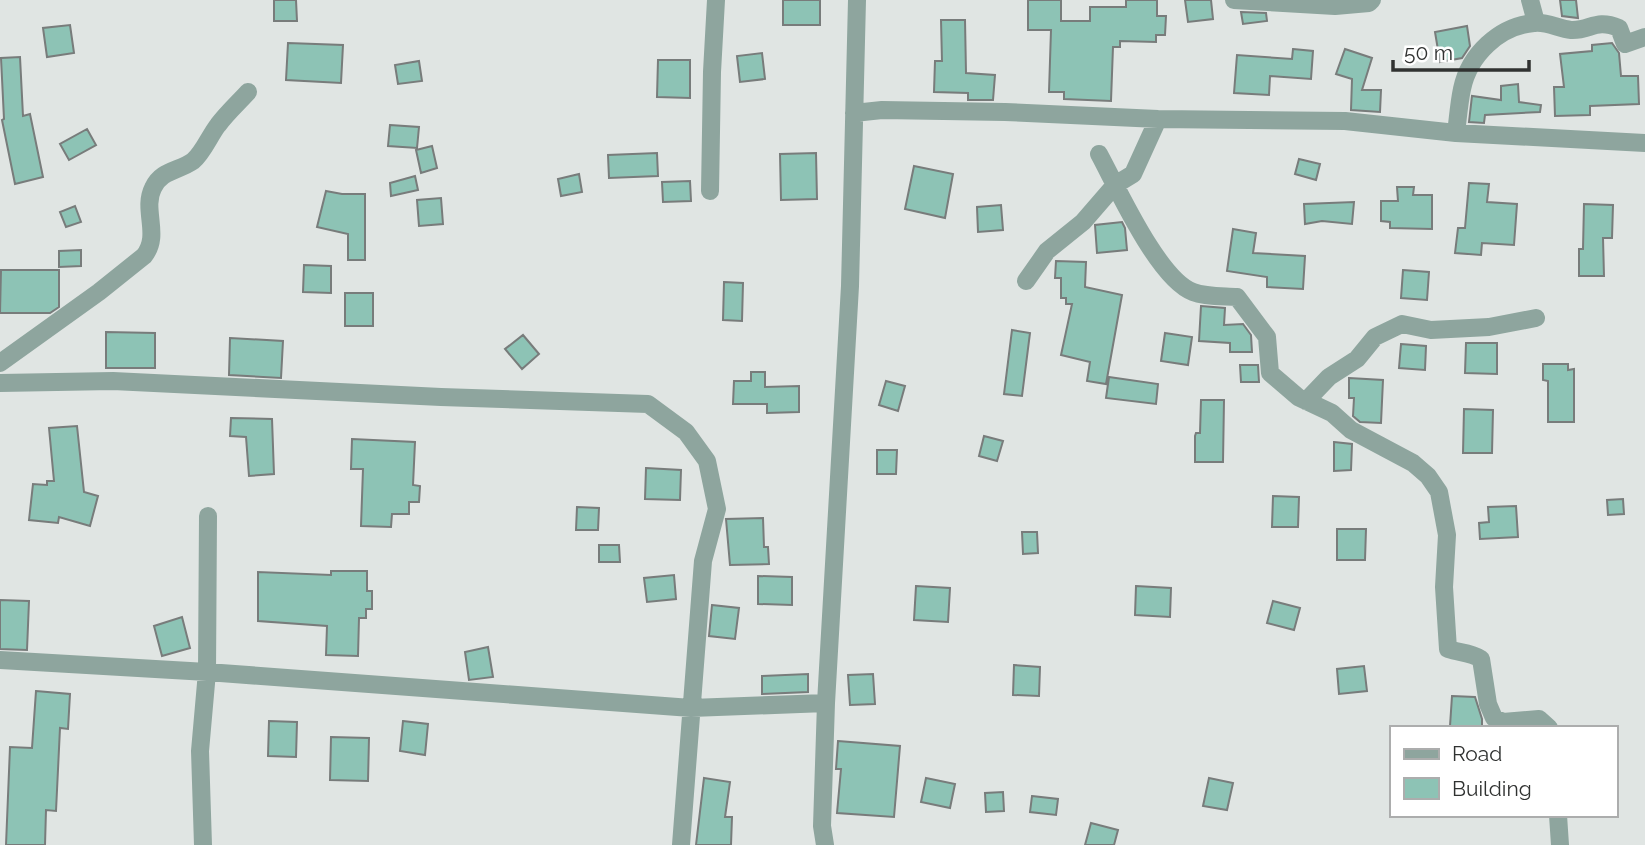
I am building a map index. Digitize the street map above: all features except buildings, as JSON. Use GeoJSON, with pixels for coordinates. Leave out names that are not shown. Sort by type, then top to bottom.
{"type":"FeatureCollection","features":[{"type":"Feature","properties":{"kind":"street"},"geometry":{"type":"LineString","coordinates":[[710,191],[716,0]]}},
{"type":"Feature","properties":{"kind":"street"},"geometry":{"type":"LineString","coordinates":[[825,845],[822,826],[827,703],[850,286],[857,0]]}},
{"type":"Feature","properties":{"kind":"street"},"geometry":{"type":"LineString","coordinates":[[1234,0],[1335,6],[1369,3],[1372,0]]}},
{"type":"Feature","properties":{"kind":"street"},"geometry":{"type":"LineString","coordinates":[[1530,0],[1536,22]]}},
{"type":"Feature","properties":{"kind":"street"},"geometry":{"type":"LineString","coordinates":[[1455,132],[1462,86],[1471,68],[1488,42],[1513,28],[1536,22],[1574,30],[1605,22],[1619,28],[1625,44],[1645,37]]}},
{"type":"Feature","properties":{"kind":"street"},"geometry":{"type":"LineString","coordinates":[[0,363],[144,256],[150,249],[153,236],[150,195],[153,186],[160,177],[193,160],[220,122],[248,92]]}},
{"type":"Feature","properties":{"kind":"street"},"geometry":{"type":"LineString","coordinates":[[854,113],[882,110],[1005,112],[1158,119],[1345,121],[1455,132],[1645,143]]}},
{"type":"Feature","properties":{"kind":"street"},"geometry":{"type":"LineString","coordinates":[[1027,281],[1047,251],[1083,222],[1115,185],[1133,174],[1158,119]]}},
{"type":"Feature","properties":{"kind":"street"},"geometry":{"type":"LineString","coordinates":[[1098,154],[1140,232],[1181,286],[1195,293],[1237,297],[1266,337],[1270,373],[1298,397],[1332,413],[1350,430],[1413,463],[1428,475],[1439,492],[1447,535],[1444,587],[1448,649],[1459,653],[1470,652],[1481,659],[1488,704],[1493,718],[1503,722],[1538,719],[1547,726]]}},
{"type":"Feature","properties":{"kind":"street"},"geometry":{"type":"LineString","coordinates":[[1306,401],[1329,377],[1357,359],[1375,337],[1402,324],[1431,330],[1489,327],[1536,318]]}},
{"type":"Feature","properties":{"kind":"street"},"geometry":{"type":"LineString","coordinates":[[0,383],[113,381],[648,404],[686,432],[707,461],[716,509],[703,561],[681,845]]}},
{"type":"Feature","properties":{"kind":"street"},"geometry":{"type":"LineString","coordinates":[[203,845],[200,751],[207,672],[208,516]]}},
{"type":"Feature","properties":{"kind":"street"},"geometry":{"type":"LineString","coordinates":[[0,660],[207,672],[691,708],[827,703]]}},
{"type":"Feature","properties":{"kind":"street"},"geometry":{"type":"LineString","coordinates":[[1558,817],[1560,845]]}}]}
